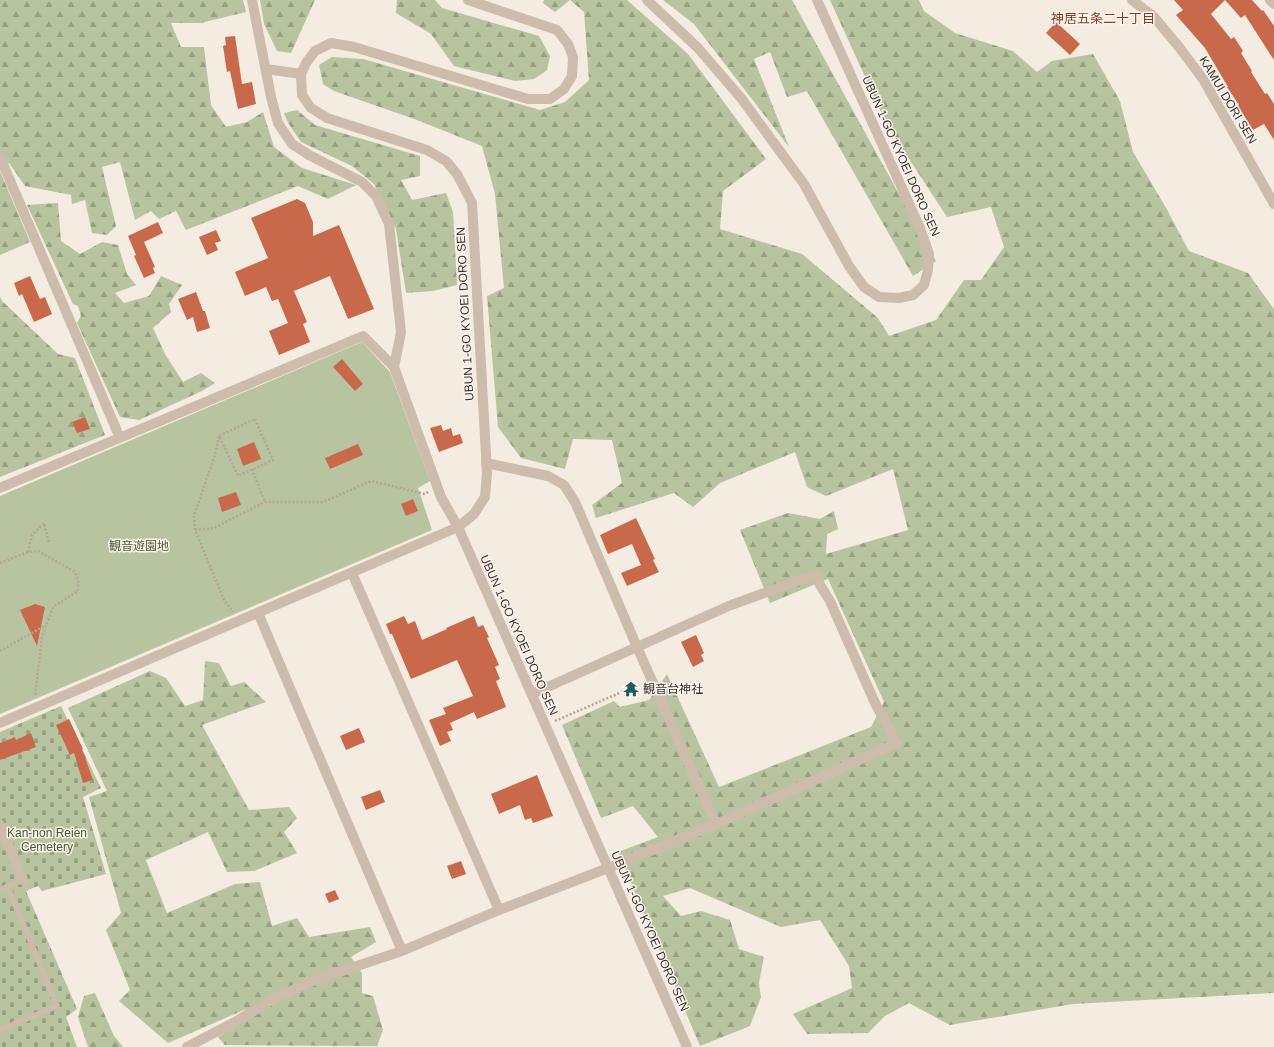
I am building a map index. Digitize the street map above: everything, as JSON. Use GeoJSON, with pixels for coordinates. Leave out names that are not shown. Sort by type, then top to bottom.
{"type":"FeatureCollection","features":[{"type":"Feature","properties":{"kind":"street"},"geometry":{"type":"LineString","coordinates":[[252,0],[271,97],[278,123],[292,144],[309,155],[362,182],[376,196],[389,224],[401,332],[394,368]]}},
{"type":"Feature","properties":{"kind":"street"},"geometry":{"type":"LineString","coordinates":[[266,69],[301,74],[306,63],[316,51],[331,43],[354,47],[528,99],[550,99],[564,89],[572,76],[573,57],[568,44],[557,30],[468,0]]}},
{"type":"Feature","properties":{"kind":"street","name":"UBUN 1-GO KYOEI DORO SEN"},"geometry":{"type":"LineString","coordinates":[[647,0],[698,48],[741,98],[804,184],[850,266],[864,287],[879,297],[899,298],[913,295],[924,285],[928,270],[929,254],[920,228],[817,0]]}},
{"type":"Feature","properties":{"kind":"street","name":"KAMUI DORI SEN"},"geometry":{"type":"LineString","coordinates":[[1132,0],[1154,17],[1203,79],[1270,190],[1274,204]]}},
{"type":"Feature","properties":{"kind":"street"},"geometry":{"type":"LineString","coordinates":[[1270,0],[1274,4]]}},
{"type":"Feature","properties":{"kind":"street","name":"UBUN 1-GO KYOEI DORO SEN"},"geometry":{"type":"LineString","coordinates":[[301,74],[302,95],[311,108],[327,118],[427,150],[446,161],[457,174],[472,204],[487,473],[484,497],[474,514],[458,527],[687,1047]]}},
{"type":"Feature","properties":{"kind":"street"},"geometry":{"type":"LineString","coordinates":[[0,157],[120,438]]}},
{"type":"Feature","properties":{"kind":"street"},"geometry":{"type":"LineString","coordinates":[[0,488],[363,336],[394,368],[441,497],[458,527],[0,723]]}},
{"type":"Feature","properties":{"kind":"street"},"geometry":{"type":"LineString","coordinates":[[486,463],[548,476],[564,486],[575,502],[637,647],[716,824]]}},
{"type":"Feature","properties":{"kind":"street"},"geometry":{"type":"LineString","coordinates":[[352,573],[499,910]]}},
{"type":"Feature","properties":{"kind":"street"},"geometry":{"type":"LineString","coordinates":[[187,1047],[233,1023],[277,997],[316,980],[402,951],[499,910],[608,868],[716,824],[897,744],[875,703],[830,601],[814,575],[731,605],[532,694]]}},
{"type":"Feature","properties":{"kind":"street"},"geometry":{"type":"LineString","coordinates":[[258,613],[402,951]]}},
{"type":"Feature","properties":{"kind":"street"},"geometry":{"type":"LineString","coordinates":[[0,825],[23,880]]}},
{"type":"Feature","properties":{"kind":"lane"},"geometry":{"type":"LineString","coordinates":[[0,890],[23,880]]}},
{"type":"Feature","properties":{"kind":"lane"},"geometry":{"type":"LineString","coordinates":[[0,1030],[57,1006],[8,887]]}},
{"type":"Feature","properties":{"kind":"path"},"geometry":{"type":"LineString","coordinates":[[255,419],[273,460],[238,476],[219,436],[255,419]]}},
{"type":"Feature","properties":{"kind":"path"},"geometry":{"type":"LineString","coordinates":[[219,436],[215,455],[194,515],[195,530],[224,600],[240,621]]}},
{"type":"Feature","properties":{"kind":"path"},"geometry":{"type":"LineString","coordinates":[[252,469],[265,502]]}},
{"type":"Feature","properties":{"kind":"path"},"geometry":{"type":"LineString","coordinates":[[195,530],[214,528],[265,502],[323,502],[371,481],[425,494],[438,487]]}},
{"type":"Feature","properties":{"kind":"path"},"geometry":{"type":"LineString","coordinates":[[28,552],[32,535],[44,523],[49,544]]}},
{"type":"Feature","properties":{"kind":"path"},"geometry":{"type":"LineString","coordinates":[[0,563],[28,552],[38,551],[75,572],[78,580],[78,591],[53,607],[42,638],[33,709]]}},
{"type":"Feature","properties":{"kind":"path"},"geometry":{"type":"LineString","coordinates":[[0,651],[47,624]]}},
{"type":"Feature","properties":{"kind":"path"},"geometry":{"type":"LineString","coordinates":[[545,726],[624,691]]}},
{"type":"Feature","properties":{"kind":"green space"},"geometry":{"type":"Polygon","coordinates":[[[0,0],[243,0],[246,12],[201,23],[171,23],[181,47],[204,47],[211,105],[226,127],[247,122],[263,112],[274,147],[302,168],[356,185],[328,199],[298,186],[186,230],[176,211],[159,219],[151,211],[135,220],[120,162],[102,167],[116,226],[107,235],[92,233],[85,200],[72,204],[71,195],[25,186],[9,163],[0,163],[0,0]]]}},
{"type":"Feature","properties":{"kind":"green space"},"geometry":{"type":"Polygon","coordinates":[[[260,0],[315,0],[291,53],[277,51],[264,24],[260,0]]]}},
{"type":"Feature","properties":{"kind":"green space"},"geometry":{"type":"Polygon","coordinates":[[[397,0],[435,0],[442,8],[539,36],[550,56],[547,70],[534,79],[515,81],[454,66],[431,34],[396,13],[397,0]]]}},
{"type":"Feature","properties":{"kind":"green space"},"geometry":{"type":"Polygon","coordinates":[[[544,0],[570,0],[555,12],[543,3],[544,0]]]}},
{"type":"Feature","properties":{"kind":"green space"},"geometry":{"type":"Polygon","coordinates":[[[570,0],[627,0],[688,54],[766,159],[723,191],[720,229],[802,254],[878,318],[889,336],[936,320],[964,280],[981,280],[1004,247],[991,207],[947,217],[887,125],[830,0],[919,0],[924,11],[955,33],[1013,51],[1037,72],[1052,61],[1093,54],[1120,101],[1133,152],[1165,206],[1189,251],[1248,273],[1274,309],[1274,993],[1073,1004],[950,1025],[909,1003],[885,1016],[868,1033],[807,1034],[793,1014],[852,988],[849,966],[820,920],[781,927],[690,888],[663,896],[681,916],[701,911],[730,920],[739,949],[764,957],[759,983],[761,997],[750,1026],[700,1046],[618,852],[658,837],[633,806],[601,818],[562,725],[614,701],[620,707],[649,700],[667,674],[719,787],[871,727],[884,702],[828,579],[770,603],[740,530],[788,513],[820,519],[834,511],[838,529],[827,534],[826,554],[908,530],[893,469],[826,496],[807,487],[795,452],[720,483],[693,507],[674,493],[596,518],[592,505],[622,483],[612,440],[573,439],[565,469],[521,458],[498,427],[487,296],[504,288],[495,194],[482,146],[417,120],[334,91],[323,84],[319,65],[332,57],[363,59],[540,110],[565,102],[589,80],[584,12],[570,0]]]}},
{"type":"Feature","properties":{"kind":"green space"},"geometry":{"type":"Polygon","coordinates":[[[663,0],[792,0],[936,261],[913,276],[807,91],[787,97],[770,52],[754,59],[789,147],[694,24],[663,0]]]}},
{"type":"Feature","properties":{"kind":"green space"},"geometry":{"type":"Polygon","coordinates":[[[297,110],[315,125],[420,156],[420,176],[401,180],[412,200],[446,193],[453,212],[457,285],[433,291],[406,293],[396,229],[374,184],[352,166],[301,142],[288,123],[284,113],[297,110]]]}},
{"type":"Feature","properties":{"kind":"green space"},"geometry":{"type":"Polygon","coordinates":[[[0,171],[30,242],[0,255],[0,171]]]}},
{"type":"Feature","properties":{"kind":"green space"},"geometry":{"type":"Polygon","coordinates":[[[58,203],[61,241],[80,254],[102,242],[118,245],[127,274],[136,285],[115,293],[124,303],[149,296],[161,276],[182,285],[169,304],[171,312],[153,328],[165,354],[183,382],[201,373],[215,383],[202,391],[139,420],[120,417],[77,323],[81,316],[78,306],[73,304],[27,205],[58,203]]]}},
{"type":"Feature","properties":{"kind":"green space"},"geometry":{"type":"Polygon","coordinates":[[[0,297],[2,301],[58,354],[75,358],[105,435],[0,477],[0,297]]]}},
{"type":"Feature","properties":{"kind":"green space","name":"観音遊園地"},"geometry":{"type":"Polygon","coordinates":[[[362,342],[390,372],[430,481],[418,488],[432,530],[0,714],[0,496],[362,342]]]}},
{"type":"Feature","properties":{"kind":"green space"},"geometry":{"type":"Polygon","coordinates":[[[205,661],[219,663],[231,686],[244,682],[266,702],[202,725],[249,810],[289,807],[297,818],[284,832],[297,853],[254,871],[227,872],[208,832],[146,860],[167,913],[235,884],[260,882],[272,926],[297,918],[309,937],[370,927],[376,942],[351,957],[362,973],[362,993],[373,996],[383,1030],[377,1046],[225,1045],[218,1037],[275,1002],[244,1010],[168,1043],[119,1001],[130,990],[106,930],[121,913],[89,797],[107,791],[68,708],[150,671],[166,678],[185,706],[203,700],[205,661]]]}},
{"type":"Feature","properties":{"kind":"green space","name":"Kan-non Reien Cemetery"},"geometry":{"type":"Polygon","coordinates":[[[61,706],[101,788],[83,797],[106,874],[42,891],[38,886],[26,891],[77,1009],[66,1017],[77,1047],[0,1047],[0,732],[61,706]]]}},
{"type":"Feature","properties":{"kind":"green space"},"geometry":{"type":"Polygon","coordinates":[[[95,993],[114,1036],[123,1047],[88,1047],[78,1017],[84,996],[95,993]]]}},
{"type":"Feature","properties":{"kind":"building"},"geometry":{"type":"Polygon","coordinates":[[[1174,0],[1225,0],[1211,14],[1231,39],[1234,37],[1243,51],[1241,53],[1252,71],[1251,72],[1265,94],[1267,93],[1274,104],[1274,140],[1264,124],[1253,130],[1205,48],[1176,15],[1183,10],[1174,0]]]}},
{"type":"Feature","properties":{"kind":"building"},"geometry":{"type":"Polygon","coordinates":[[[1225,0],[1252,0],[1262,11],[1263,10],[1274,26],[1274,60],[1245,15],[1241,18],[1225,0]]]}},
{"type":"Feature","properties":{"kind":"building"},"geometry":{"type":"Polygon","coordinates":[[[1056,22],[1080,44],[1070,55],[1046,33],[1056,22]]]}},
{"type":"Feature","properties":{"kind":"building"},"geometry":{"type":"Polygon","coordinates":[[[235,36],[242,84],[252,82],[256,104],[238,109],[230,71],[227,72],[223,46],[226,45],[225,37],[235,36]]]}},
{"type":"Feature","properties":{"kind":"building"},"geometry":{"type":"Polygon","coordinates":[[[297,199],[305,203],[313,222],[313,236],[339,225],[374,309],[348,319],[330,276],[294,291],[307,322],[303,324],[310,342],[279,355],[269,331],[288,323],[278,299],[272,301],[266,287],[245,296],[235,272],[268,258],[251,218],[297,199]]]}},
{"type":"Feature","properties":{"kind":"building"},"geometry":{"type":"Polygon","coordinates":[[[158,222],[163,233],[144,242],[155,267],[153,268],[155,273],[144,278],[134,256],[136,255],[128,236],[158,222]]]}},
{"type":"Feature","properties":{"kind":"building"},"geometry":{"type":"Polygon","coordinates":[[[216,230],[221,241],[215,243],[218,250],[207,255],[199,237],[216,230]]]}},
{"type":"Feature","properties":{"kind":"building"},"geometry":{"type":"Polygon","coordinates":[[[30,276],[40,299],[45,297],[52,314],[34,322],[22,294],[19,296],[14,283],[30,276]]]}},
{"type":"Feature","properties":{"kind":"building"},"geometry":{"type":"Polygon","coordinates":[[[196,292],[203,311],[205,311],[210,328],[197,332],[193,317],[187,320],[178,299],[196,292]]]}},
{"type":"Feature","properties":{"kind":"building"},"geometry":{"type":"Polygon","coordinates":[[[342,359],[363,384],[355,391],[333,367],[342,359]]]}},
{"type":"Feature","properties":{"kind":"building"},"geometry":{"type":"Polygon","coordinates":[[[85,417],[90,429],[77,433],[72,422],[85,417]]]}},
{"type":"Feature","properties":{"kind":"building"},"geometry":{"type":"Polygon","coordinates":[[[441,425],[443,431],[451,428],[453,436],[460,434],[463,443],[439,452],[430,428],[441,425]]]}},
{"type":"Feature","properties":{"kind":"building"},"geometry":{"type":"Polygon","coordinates":[[[254,442],[261,459],[243,466],[237,449],[254,442]]]}},
{"type":"Feature","properties":{"kind":"building"},"geometry":{"type":"Polygon","coordinates":[[[358,444],[363,455],[330,469],[325,458],[358,444]]]}},
{"type":"Feature","properties":{"kind":"building"},"geometry":{"type":"Polygon","coordinates":[[[236,492],[241,505],[222,512],[218,498],[236,492]]]}},
{"type":"Feature","properties":{"kind":"building"},"geometry":{"type":"Polygon","coordinates":[[[413,499],[418,511],[406,516],[401,504],[413,499]]]}},
{"type":"Feature","properties":{"kind":"building"},"geometry":{"type":"Polygon","coordinates":[[[636,518],[655,559],[653,560],[659,572],[627,586],[621,573],[641,565],[632,544],[608,554],[600,535],[636,518]]]}},
{"type":"Feature","properties":{"kind":"building"},"geometry":{"type":"Polygon","coordinates":[[[35,604],[45,607],[37,646],[20,610],[35,604]]]}},
{"type":"Feature","properties":{"kind":"building"},"geometry":{"type":"Polygon","coordinates":[[[404,616],[408,624],[415,621],[422,640],[474,616],[478,627],[483,625],[499,665],[495,667],[500,679],[496,681],[506,707],[477,719],[474,712],[450,723],[453,730],[447,732],[451,741],[440,746],[429,720],[446,714],[443,708],[473,696],[457,660],[411,679],[392,634],[390,634],[386,624],[404,616]]]}},
{"type":"Feature","properties":{"kind":"building"},"geometry":{"type":"Polygon","coordinates":[[[696,635],[704,653],[701,655],[704,661],[693,667],[681,642],[696,635]]]}},
{"type":"Feature","properties":{"kind":"building"},"geometry":{"type":"Polygon","coordinates":[[[69,719],[83,749],[93,780],[83,783],[74,753],[70,755],[56,725],[69,719]]]}},
{"type":"Feature","properties":{"kind":"building"},"geometry":{"type":"Polygon","coordinates":[[[359,728],[365,742],[346,750],[340,736],[359,728]]]}},
{"type":"Feature","properties":{"kind":"building"},"geometry":{"type":"Polygon","coordinates":[[[31,733],[36,747],[0,760],[0,743],[15,737],[16,740],[31,733]]]}},
{"type":"Feature","properties":{"kind":"building"},"geometry":{"type":"Polygon","coordinates":[[[537,775],[553,816],[533,823],[531,818],[525,820],[520,805],[499,814],[491,794],[537,775]]]}},
{"type":"Feature","properties":{"kind":"building"},"geometry":{"type":"Polygon","coordinates":[[[380,790],[385,802],[366,810],[361,797],[380,790]]]}},
{"type":"Feature","properties":{"kind":"building"},"geometry":{"type":"Polygon","coordinates":[[[461,861],[466,874],[452,879],[447,866],[461,861]]]}},
{"type":"Feature","properties":{"kind":"building"},"geometry":{"type":"Polygon","coordinates":[[[335,890],[339,899],[329,903],[325,894],[335,890]]]}},
{"type":"Feature","properties":{"kind":"place","name":"観音台神社"},"geometry":{"type":"Point","coordinates":[631,689]}},
{"type":"Feature","properties":{"kind":"district","name":"神居五条二十丁目"},"geometry":{"type":"Point","coordinates":[1103,18]}}]}
